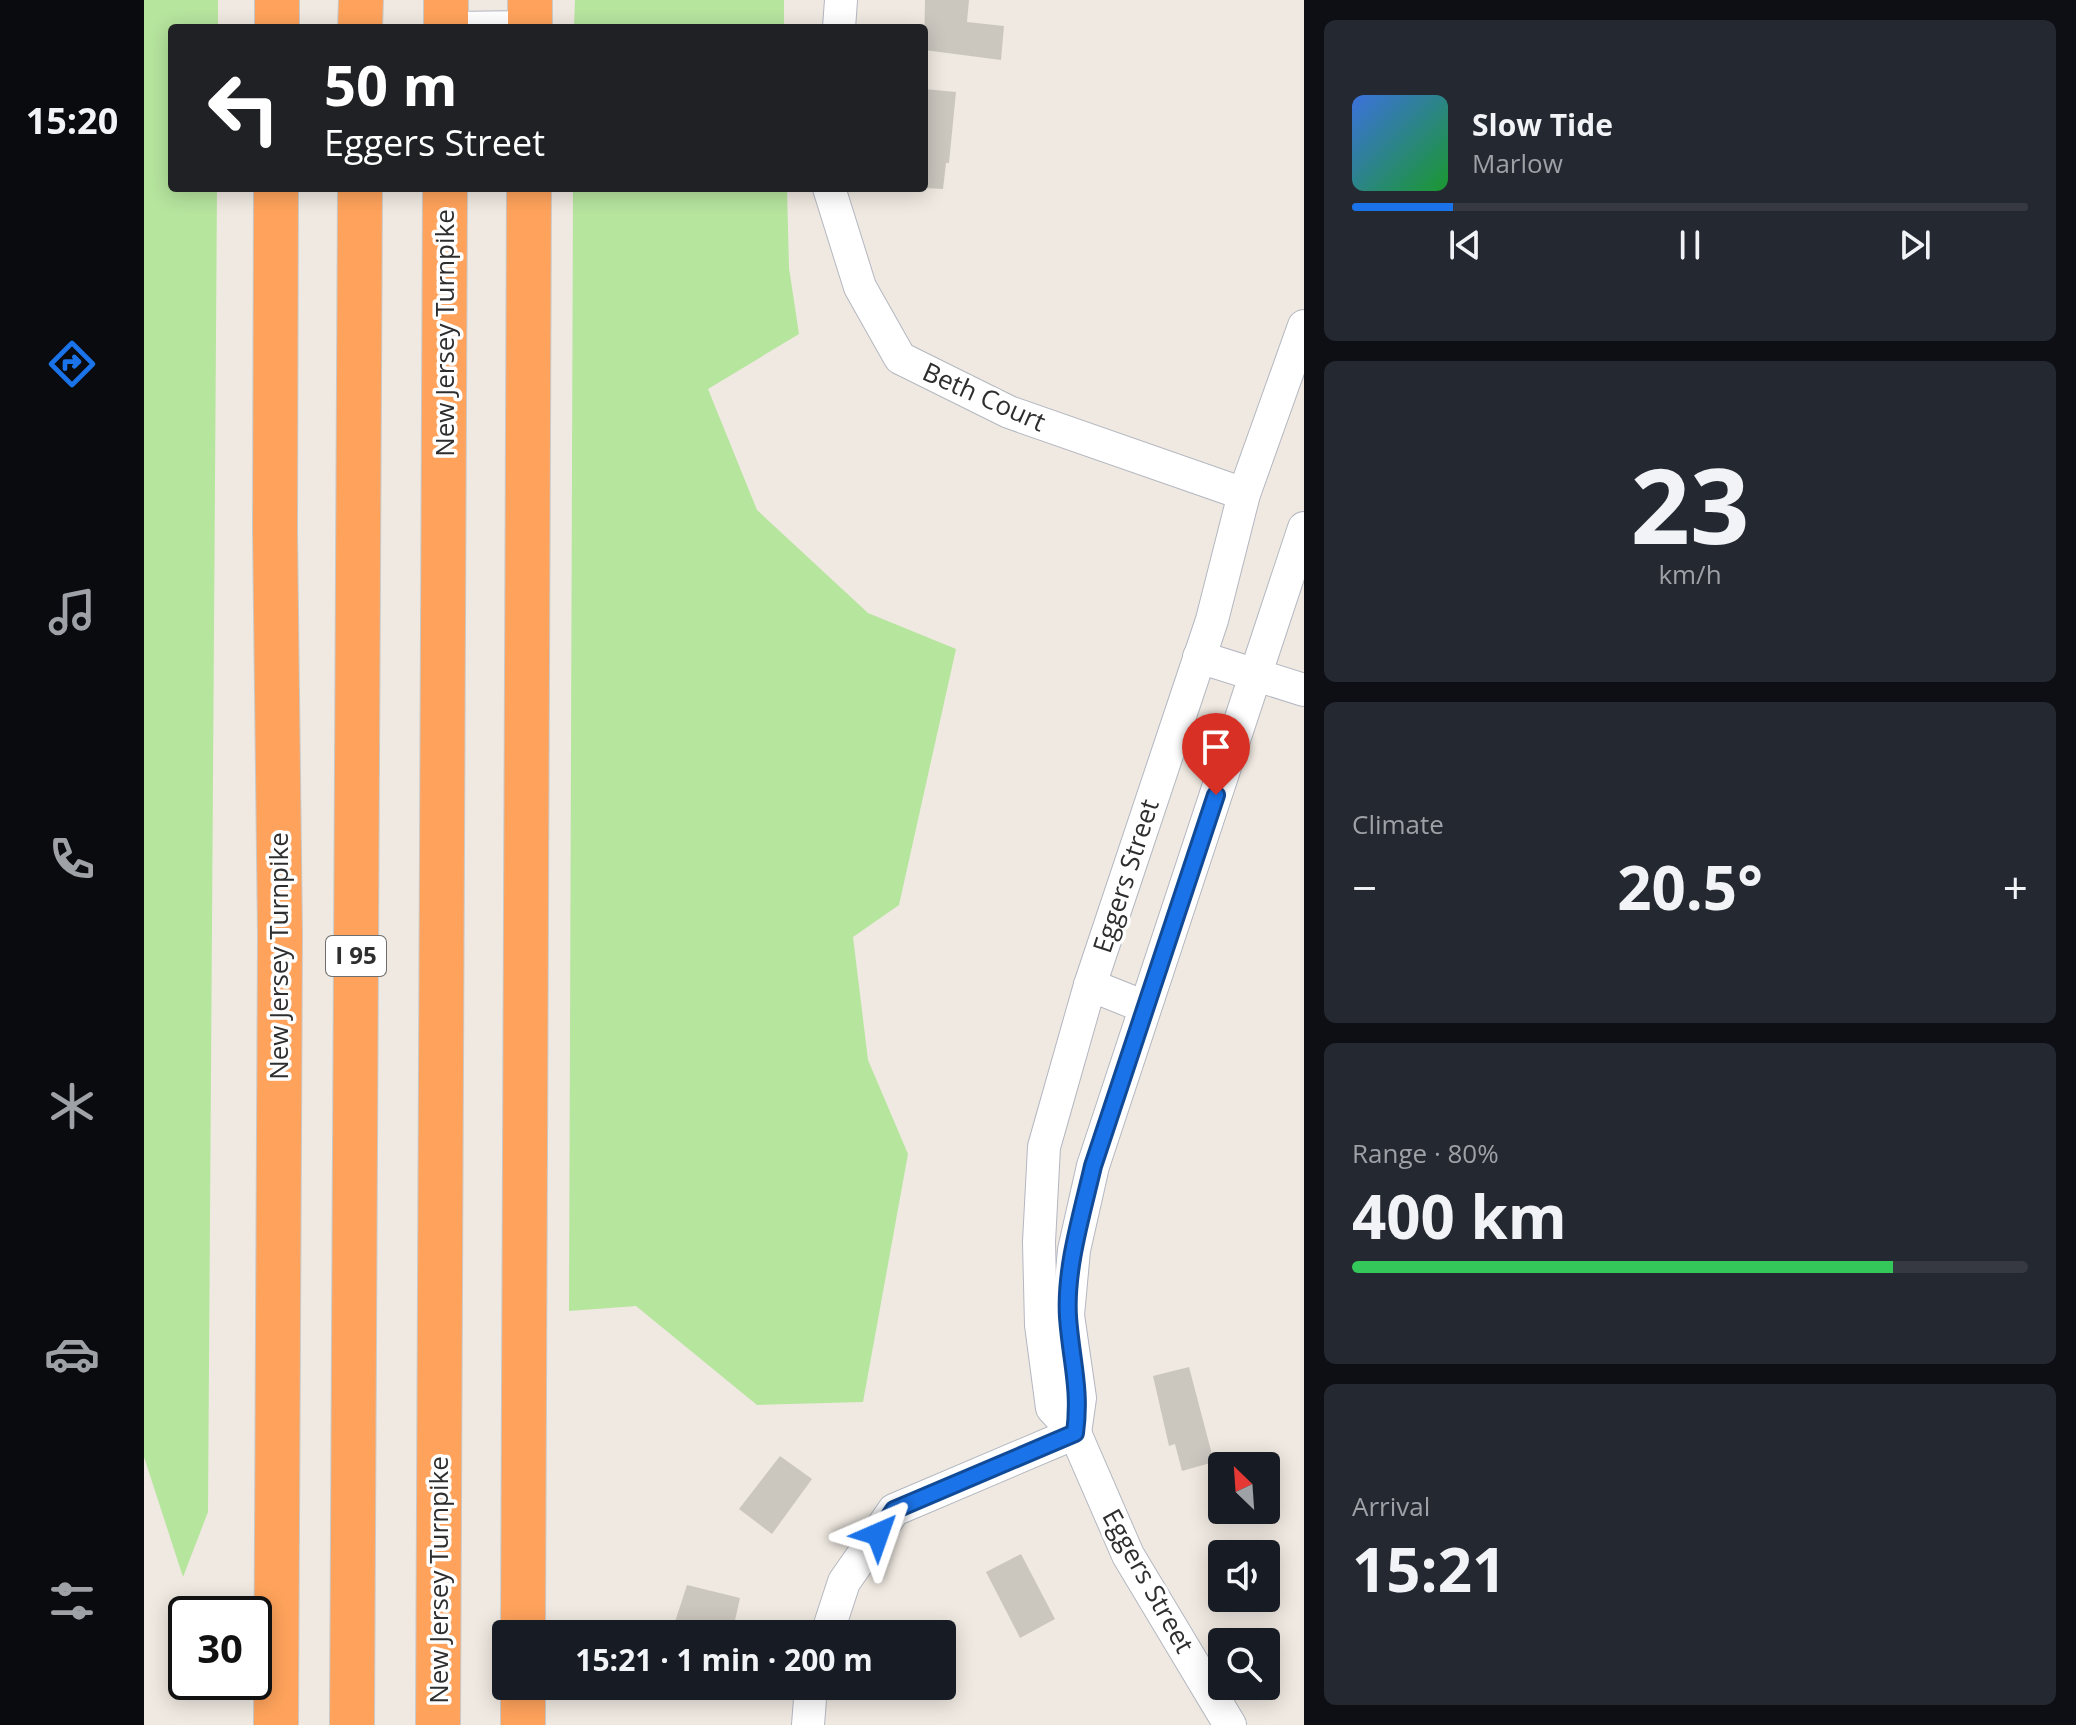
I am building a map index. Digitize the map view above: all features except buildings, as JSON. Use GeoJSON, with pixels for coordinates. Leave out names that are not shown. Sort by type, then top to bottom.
{"type":"FeatureCollection","features":[{"type":"Feature","properties":{"kind":"highway"},"geometry":{"type":"LineString","coordinates":[[277,0],[277,24]]}},
{"type":"Feature","properties":{"kind":"highway"},"geometry":{"type":"LineString","coordinates":[[360,24],[361,0]]}},
{"type":"Feature","properties":{"kind":"highway","name":"New Jersey Turnpike"},"geometry":{"type":"LineString","coordinates":[[276,192],[275,530],[280,952],[276,1725]]}},
{"type":"Feature","properties":{"kind":"highway","name":"I 95"},"geometry":{"type":"LineString","coordinates":[[352,1725],[360,192]]}},
{"type":"Feature","properties":{"kind":"highway","name":"New Jersey Turnpike"},"geometry":{"type":"LineString","coordinates":[[438,1725],[445,192]]}},
{"type":"Feature","properties":{"kind":"highway"},"geometry":{"type":"LineString","coordinates":[[523,1620],[529,192]]}},
{"type":"Feature","properties":{"kind":"highway"},"geometry":{"type":"LineString","coordinates":[[523,1700],[523,1725]]}},
{"type":"Feature","properties":{"kind":"street"},"geometry":{"type":"LineString","coordinates":[[839,24],[841,0]]}},
{"type":"Feature","properties":{"kind":"street","name":"Beth Court"},"geometry":{"type":"LineString","coordinates":[[830,192],[860,287],[900,358],[1009,412],[1244,494]]}},
{"type":"Feature","properties":{"kind":"street","name":"Eggers Street"},"geometry":{"type":"LineString","coordinates":[[1230,1725],[1128,1555],[1075,1433],[1052,1408],[1041,1325],[1039,1242],[1044,1147],[1090,985],[1199,657],[1244,494],[1304,326]]}},
{"type":"Feature","properties":{"kind":"street","name":"Eggers Street"},"geometry":{"type":"LineString","coordinates":[[1075,1433],[1080,1398],[1068,1315],[1074,1250],[1093,1166],[1304,528]]}},
{"type":"Feature","properties":{"kind":"street"},"geometry":{"type":"LineString","coordinates":[[1199,657],[1304,690]]}},
{"type":"Feature","properties":{"kind":"street"},"geometry":{"type":"LineString","coordinates":[[1090,985],[1145,1007]]}},
{"type":"Feature","properties":{"kind":"street"},"geometry":{"type":"LineString","coordinates":[[832,1620],[844,1582],[894,1510],[1075,1433]]}},
{"type":"Feature","properties":{"kind":"street"},"geometry":{"type":"LineString","coordinates":[[808,1725],[810,1700]]}},
{"type":"Feature","properties":{"kind":"lane"},"geometry":{"type":"LineString","coordinates":[[446,16],[530,16]]}},
{"type":"Feature","properties":{"kind":"green space"},"geometry":{"type":"Polygon","coordinates":[[[144,0],[218,0],[218,24],[168,24],[168,192],[217,192],[208,1512],[183,1577],[144,1457],[144,0]]]}},
{"type":"Feature","properties":{"kind":"green space"},"geometry":{"type":"Polygon","coordinates":[[[575,0],[784,0],[784,24],[574,24],[575,0]]]}},
{"type":"Feature","properties":{"kind":"green space"},"geometry":{"type":"Polygon","coordinates":[[[573,192],[787,192],[789,268],[799,334],[708,389],[757,510],[868,613],[956,649],[899,905],[853,937],[868,1060],[908,1154],[863,1402],[757,1405],[636,1306],[569,1311],[573,192]]]}},
{"type":"Feature","properties":{"kind":"route"},"geometry":{"type":"LineString","coordinates":[[878,1534],[894,1510],[1075,1433],[1080,1398],[1068,1315],[1080,1222],[1093,1166],[1216,795]]}}]}
